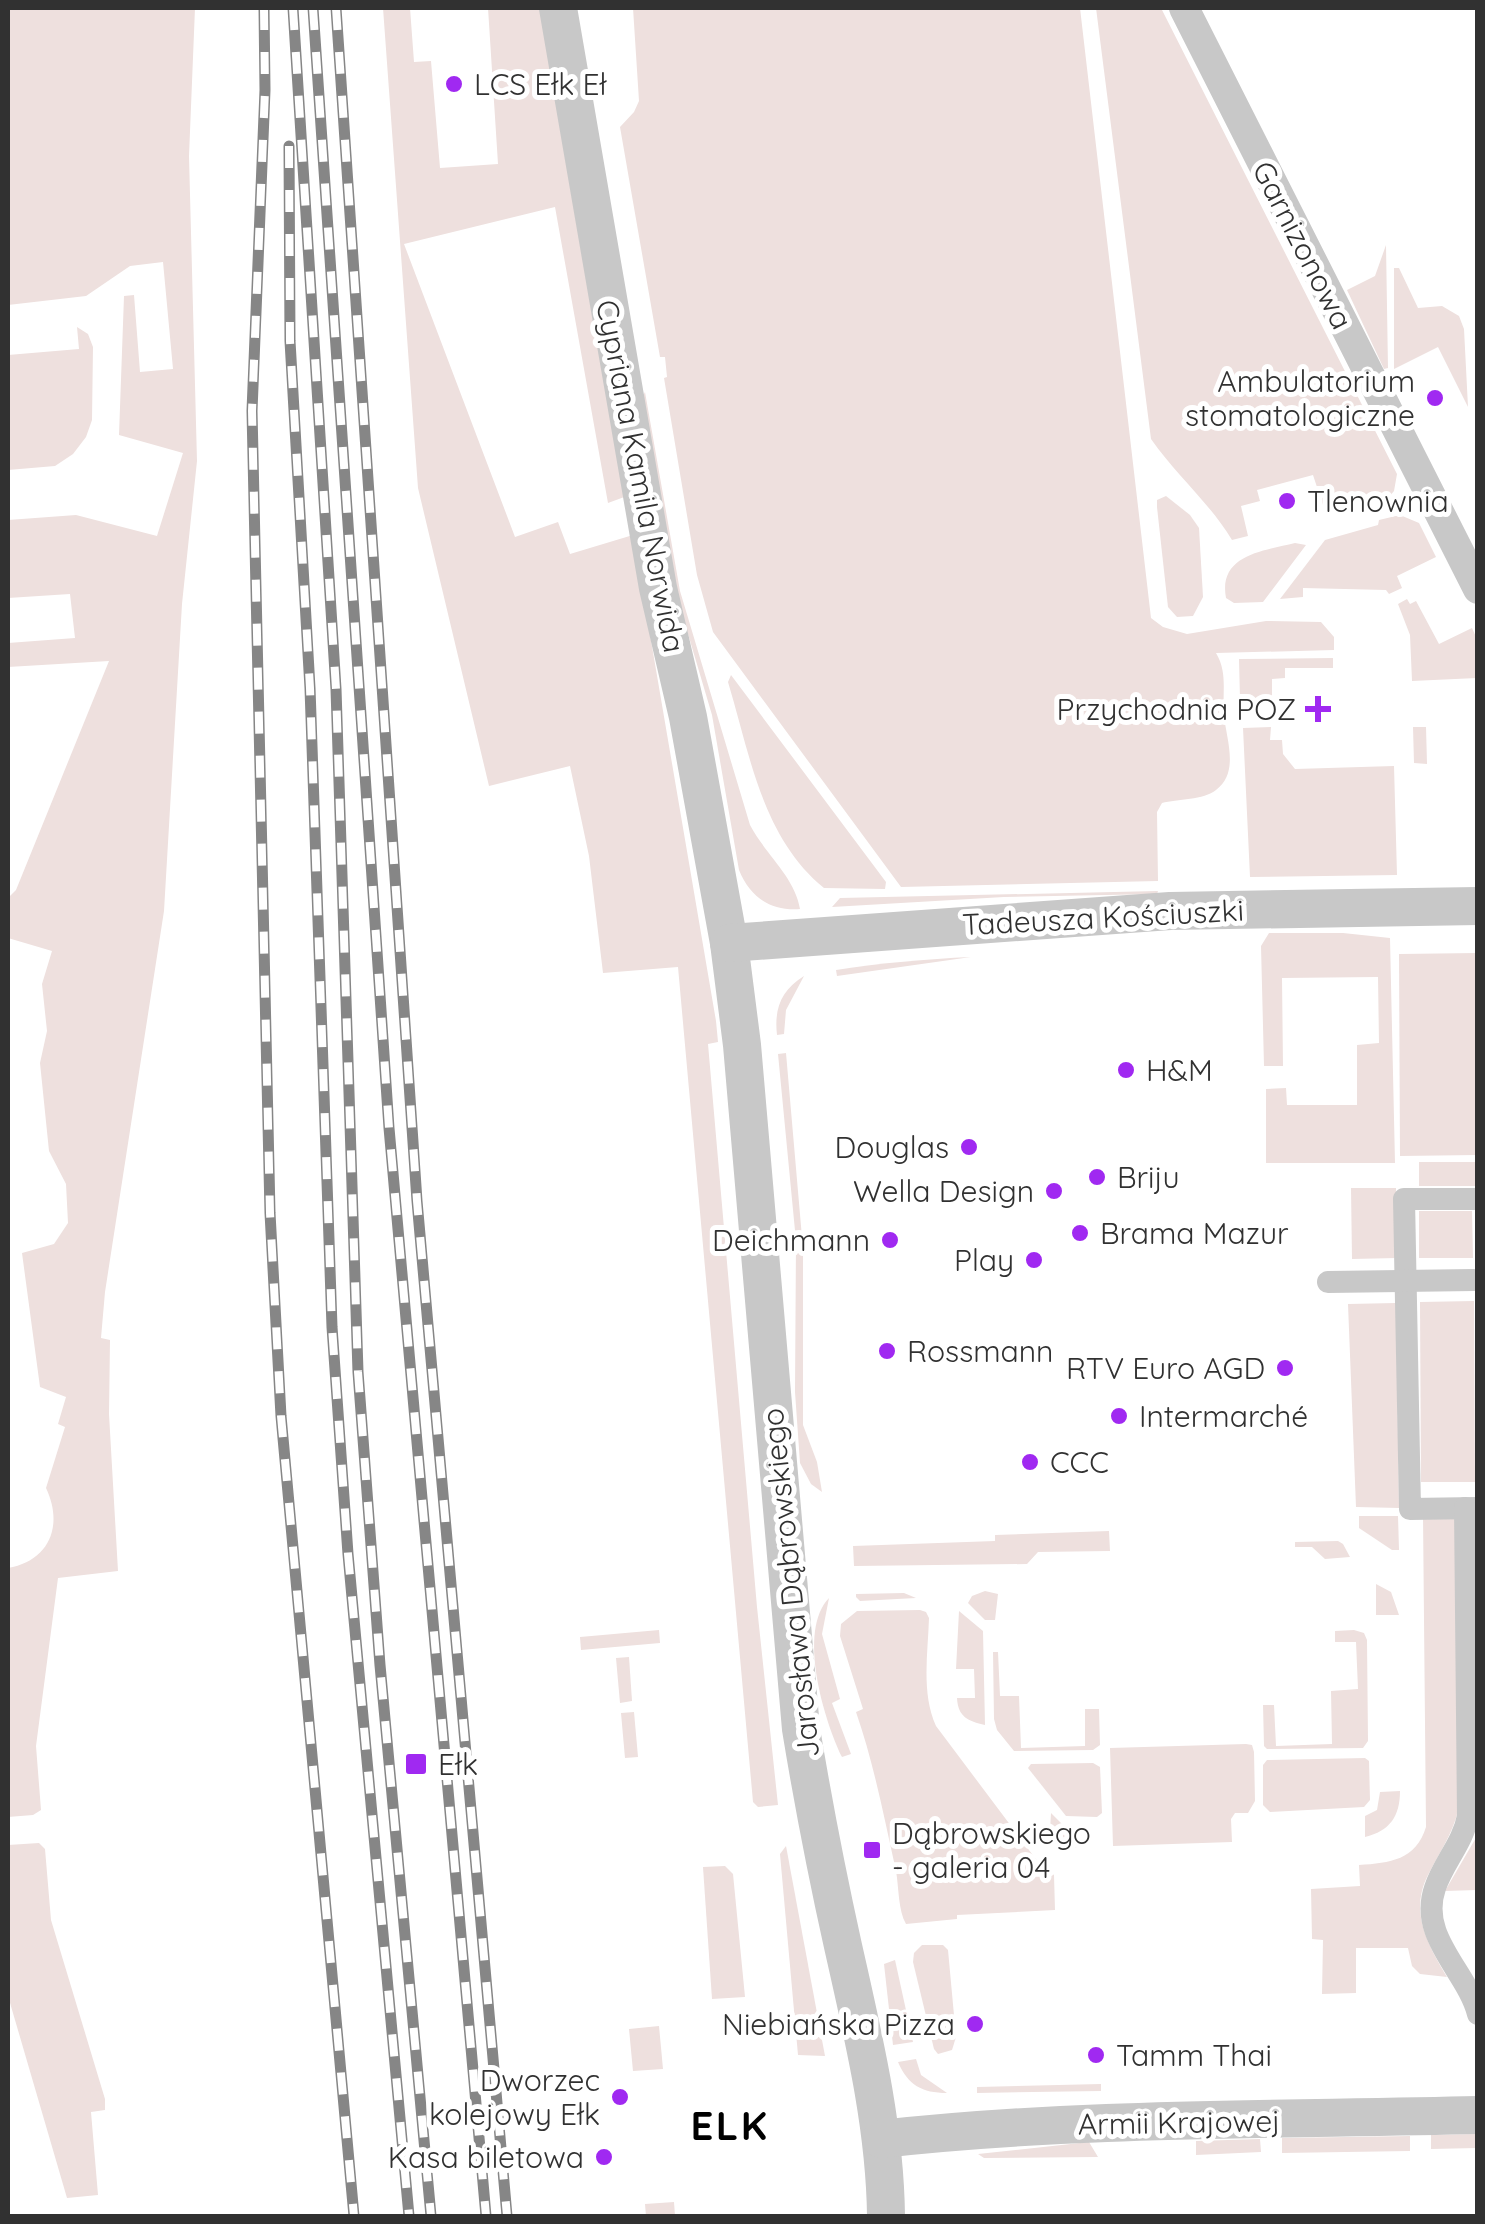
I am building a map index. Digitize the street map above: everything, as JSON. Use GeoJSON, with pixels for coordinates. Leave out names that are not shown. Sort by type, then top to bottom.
{"type":"FeatureCollection","features":[{"type":"Feature","properties":{"kind":"street","name":"Cypriana Kamila Norwida"},"geometry":{"type":"LineString","coordinates":[[558,8],[658,588],[688,717],[728,943]]}},
{"type":"Feature","properties":{"kind":"street","name":"Garnizonowa"},"geometry":{"type":"LineString","coordinates":[[1184,8],[1478,589]]}},
{"type":"Feature","properties":{"kind":"street","name":"Tadeusza Kościuszki"},"geometry":{"type":"LineString","coordinates":[[728,943],[1170,911],[1478,906]]}},
{"type":"Feature","properties":{"kind":"street","name":"Jarosława Dąbrowskiego"},"geometry":{"type":"LineString","coordinates":[[728,943],[742,1045],[801,1728],[818,1832],[868,2060],[886,2216]]}},
{"type":"Feature","properties":{"kind":"street"},"geometry":{"type":"LineString","coordinates":[[1478,1198],[1404,1199],[1410,1509],[1471,1508],[1468,1816],[1466,1828],[1435,1888],[1432,1918],[1441,1945],[1470,1992],[1478,2014]]}},
{"type":"Feature","properties":{"kind":"street"},"geometry":{"type":"LineString","coordinates":[[1328,1282],[1474,1280]]}},
{"type":"Feature","properties":{"kind":"street","name":"Armii Krajowej"},"geometry":{"type":"LineString","coordinates":[[880,2140],[967,2130],[1115,2122],[1478,2115]]}},
{"type":"Feature","properties":{"kind":"shaded area"},"geometry":{"type":"Polygon","coordinates":[[[8,8],[195,8],[189,156],[197,461],[182,604],[164,911],[101,1338],[110,1340],[109,1414],[118,1571],[58,1578],[36,1746],[41,1810],[33,1815],[8,1817],[8,1568],[34,1558],[49,1540],[53,1516],[46,1488],[65,1427],[58,1424],[66,1397],[40,1387],[22,1253],[54,1244],[68,1223],[66,1184],[49,1151],[40,1063],[47,1031],[42,984],[52,951],[8,938],[8,898],[16,890],[109,661],[8,667],[8,643],[75,638],[70,594],[8,598],[8,520],[76,515],[157,536],[183,453],[119,435],[124,296],[134,295],[140,372],[173,369],[163,262],[130,266],[86,296],[8,305],[8,8]]]}},
{"type":"Feature","properties":{"kind":"shaded area"},"geometry":{"type":"Polygon","coordinates":[[[383,8],[410,8],[414,62],[431,61],[440,168],[498,164],[488,8],[543,8],[627,496],[608,503],[555,207],[404,244],[515,537],[558,522],[570,554],[633,535],[716,1021],[718,1042],[708,1044],[778,1805],[758,1807],[753,1802],[678,967],[603,973],[589,856],[570,766],[489,786],[418,488],[383,8]]]}},
{"type":"Feature","properties":{"kind":"shaded area"},"geometry":{"type":"Polygon","coordinates":[[[633,8],[1080,8],[1151,618],[1163,627],[1187,634],[1266,621],[1321,622],[1334,637],[1334,650],[1216,653],[1223,675],[1228,774],[1211,793],[1162,803],[1157,812],[1158,881],[901,887],[713,632],[697,575],[664,378],[665,357],[660,357],[620,127],[639,101],[633,8]]]}},
{"type":"Feature","properties":{"kind":"shaded area"},"geometry":{"type":"Polygon","coordinates":[[[1096,8],[1161,8],[1397,474],[1389,497],[1326,514],[1313,475],[1257,490],[1260,501],[1241,506],[1248,536],[1232,540],[1151,439],[1096,8]]]}},
{"type":"Feature","properties":{"kind":"shaded area"},"geometry":{"type":"Polygon","coordinates":[[[1386,245],[1388,368],[1384,369],[1347,290],[1375,276],[1386,245]]]}},
{"type":"Feature","properties":{"kind":"shaded area"},"geometry":{"type":"Polygon","coordinates":[[[1394,268],[1399,268],[1418,308],[1442,306],[1459,316],[1464,329],[1468,407],[1438,347],[1394,369],[1394,268]]]}},
{"type":"Feature","properties":{"kind":"shaded area"},"geometry":{"type":"Polygon","coordinates":[[[77,327],[88,334],[93,347],[92,420],[86,437],[73,454],[55,466],[8,470],[8,355],[79,349],[77,327]]]}},
{"type":"Feature","properties":{"kind":"shaded area"},"geometry":{"type":"Polygon","coordinates":[[[645,392],[680,591],[750,825],[792,886],[800,909],[779,908],[762,900],[749,888],[739,870],[712,715],[675,590],[645,392]]]}},
{"type":"Feature","properties":{"kind":"shaded area"},"geometry":{"type":"Polygon","coordinates":[[[1166,496],[1190,515],[1199,528],[1203,597],[1193,616],[1177,617],[1168,607],[1157,507],[1157,500],[1166,496]]]}},
{"type":"Feature","properties":{"kind":"shaded area"},"geometry":{"type":"Polygon","coordinates":[[[1400,515],[1419,523],[1436,557],[1397,576],[1402,588],[1389,594],[1386,590],[1303,588],[1303,597],[1280,599],[1325,540],[1400,515]]]}},
{"type":"Feature","properties":{"kind":"shaded area"},"geometry":{"type":"Polygon","coordinates":[[[1295,543],[1306,545],[1263,602],[1234,603],[1226,598],[1225,584],[1236,564],[1257,553],[1295,543]]]}},
{"type":"Feature","properties":{"kind":"shaded area"},"geometry":{"type":"Polygon","coordinates":[[[1407,599],[1410,604],[1416,601],[1439,644],[1472,628],[1477,639],[1477,678],[1412,681],[1410,635],[1398,604],[1407,599]]]}},
{"type":"Feature","properties":{"kind":"shaded area"},"geometry":{"type":"Polygon","coordinates":[[[1333,658],[1333,668],[1285,668],[1285,678],[1272,679],[1272,699],[1240,699],[1239,659],[1333,658]]]}},
{"type":"Feature","properties":{"kind":"shaded area"},"geometry":{"type":"Polygon","coordinates":[[[731,675],[886,882],[885,889],[824,888],[786,845],[752,766],[728,682],[731,675]]]}},
{"type":"Feature","properties":{"kind":"shaded area"},"geometry":{"type":"Polygon","coordinates":[[[1271,727],[1270,740],[1282,740],[1283,754],[1295,769],[1394,766],[1397,875],[1250,877],[1243,728],[1271,727]]]}},
{"type":"Feature","properties":{"kind":"shaded area"},"geometry":{"type":"Polygon","coordinates":[[[1413,727],[1426,727],[1427,764],[1414,763],[1413,727]]]}},
{"type":"Feature","properties":{"kind":"shaded area"},"geometry":{"type":"Polygon","coordinates":[[[1158,891],[1157,894],[1004,897],[832,907],[840,898],[1158,891]]]}},
{"type":"Feature","properties":{"kind":"shaded area"},"geometry":{"type":"Polygon","coordinates":[[[1269,933],[1343,933],[1390,938],[1395,1163],[1266,1163],[1266,1089],[1286,1088],[1287,1105],[1357,1105],[1357,1045],[1379,1043],[1378,977],[1282,978],[1283,1066],[1264,1066],[1261,946],[1269,933]]]}},
{"type":"Feature","properties":{"kind":"shaded area"},"geometry":{"type":"Polygon","coordinates":[[[1477,953],[1477,1155],[1400,1156],[1399,954],[1477,953]]]}},
{"type":"Feature","properties":{"kind":"shaded area"},"geometry":{"type":"Polygon","coordinates":[[[971,957],[837,976],[836,970],[904,962],[971,957]]]}},
{"type":"Feature","properties":{"kind":"shaded area"},"geometry":{"type":"Polygon","coordinates":[[[804,976],[786,1010],[784,1034],[777,1035],[781,1001],[804,976]]]}},
{"type":"Feature","properties":{"kind":"shaded area"},"geometry":{"type":"Polygon","coordinates":[[[786,1053],[803,1249],[803,1425],[817,1462],[822,1492],[811,1484],[800,1463],[795,1392],[796,1241],[778,1054],[786,1053]]]}},
{"type":"Feature","properties":{"kind":"shaded area"},"geometry":{"type":"Polygon","coordinates":[[[1419,1162],[1477,1162],[1477,1186],[1419,1186],[1419,1162]]]}},
{"type":"Feature","properties":{"kind":"shaded area"},"geometry":{"type":"Polygon","coordinates":[[[1351,1188],[1396,1188],[1397,1258],[1352,1259],[1351,1188]]]}},
{"type":"Feature","properties":{"kind":"shaded area"},"geometry":{"type":"Polygon","coordinates":[[[1419,1211],[1472,1211],[1473,1258],[1419,1258],[1419,1211]]]}},
{"type":"Feature","properties":{"kind":"shaded area"},"geometry":{"type":"Polygon","coordinates":[[[1474,1301],[1475,1482],[1421,1482],[1420,1302],[1474,1301]]]}},
{"type":"Feature","properties":{"kind":"shaded area"},"geometry":{"type":"Polygon","coordinates":[[[1396,1303],[1399,1508],[1356,1507],[1348,1304],[1396,1303]]]}},
{"type":"Feature","properties":{"kind":"shaded area"},"geometry":{"type":"Polygon","coordinates":[[[1423,1515],[1456,1515],[1458,1811],[1428,1875],[1420,1902],[1423,1928],[1447,1977],[1420,1974],[1412,1966],[1408,1948],[1356,1948],[1356,1993],[1322,1994],[1323,1940],[1312,1939],[1311,1889],[1360,1886],[1359,1865],[1391,1861],[1409,1853],[1426,1827],[1423,1515]]]}},
{"type":"Feature","properties":{"kind":"shaded area"},"geometry":{"type":"Polygon","coordinates":[[[1359,1516],[1398,1516],[1399,1550],[1392,1550],[1359,1528],[1359,1516]]]}},
{"type":"Feature","properties":{"kind":"shaded area"},"geometry":{"type":"Polygon","coordinates":[[[1109,1531],[1110,1551],[1038,1552],[1027,1564],[854,1566],[853,1546],[995,1541],[995,1535],[1109,1531]]]}},
{"type":"Feature","properties":{"kind":"shaded area"},"geometry":{"type":"Polygon","coordinates":[[[1338,1541],[1350,1557],[1325,1559],[1312,1547],[1295,1547],[1295,1542],[1338,1541]]]}},
{"type":"Feature","properties":{"kind":"shaded area"},"geometry":{"type":"Polygon","coordinates":[[[1376,1584],[1391,1592],[1399,1615],[1376,1615],[1376,1584]]]}},
{"type":"Feature","properties":{"kind":"shaded area"},"geometry":{"type":"Polygon","coordinates":[[[985,1591],[998,1594],[995,1620],[985,1620],[968,1603],[972,1596],[985,1591]]]}},
{"type":"Feature","properties":{"kind":"shaded area"},"geometry":{"type":"Polygon","coordinates":[[[904,1593],[916,1598],[860,1601],[856,1597],[856,1594],[904,1593]]]}},
{"type":"Feature","properties":{"kind":"shaded area"},"geometry":{"type":"Polygon","coordinates":[[[829,1598],[822,1634],[840,1699],[832,1703],[851,1754],[842,1757],[822,1699],[814,1653],[820,1613],[829,1598]]]}},
{"type":"Feature","properties":{"kind":"shaded area"},"geometry":{"type":"Polygon","coordinates":[[[920,1610],[929,1618],[927,1687],[936,1726],[1041,1866],[1054,1875],[1055,1910],[957,1915],[957,1919],[906,1924],[903,1918],[878,1791],[856,1712],[863,1709],[840,1636],[841,1624],[857,1611],[920,1610]]]}},
{"type":"Feature","properties":{"kind":"shaded area"},"geometry":{"type":"Polygon","coordinates":[[[959,1611],[983,1631],[985,1725],[965,1717],[959,1710],[957,1698],[975,1698],[974,1669],[956,1669],[959,1611]]]}},
{"type":"Feature","properties":{"kind":"shaded area"},"geometry":{"type":"Polygon","coordinates":[[[659,1630],[660,1643],[581,1650],[580,1637],[659,1630]]]}},
{"type":"Feature","properties":{"kind":"shaded area"},"geometry":{"type":"Polygon","coordinates":[[[1335,1631],[1364,1633],[1367,1640],[1368,1741],[1363,1748],[1267,1749],[1263,1705],[1274,1705],[1276,1746],[1332,1744],[1331,1691],[1358,1689],[1356,1642],[1335,1642],[1335,1631]]]}},
{"type":"Feature","properties":{"kind":"shaded area"},"geometry":{"type":"Polygon","coordinates":[[[993,1652],[998,1652],[1000,1696],[1019,1696],[1021,1748],[1085,1746],[1085,1709],[1099,1709],[1100,1745],[1093,1750],[1014,1751],[997,1730],[994,1719],[993,1652]]]}},
{"type":"Feature","properties":{"kind":"shaded area"},"geometry":{"type":"Polygon","coordinates":[[[629,1657],[632,1701],[620,1703],[616,1658],[629,1657]]]}},
{"type":"Feature","properties":{"kind":"shaded area"},"geometry":{"type":"Polygon","coordinates":[[[634,1712],[638,1757],[625,1758],[621,1713],[634,1712]]]}},
{"type":"Feature","properties":{"kind":"shaded area"},"geometry":{"type":"Polygon","coordinates":[[[1252,1745],[1254,1752],[1255,1801],[1248,1813],[1235,1813],[1231,1819],[1232,1842],[1113,1846],[1110,1748],[1252,1745]]]}},
{"type":"Feature","properties":{"kind":"shaded area"},"geometry":{"type":"Polygon","coordinates":[[[1267,1760],[1369,1761],[1370,1800],[1364,1807],[1270,1812],[1263,1805],[1263,1765],[1267,1760]]]}},
{"type":"Feature","properties":{"kind":"shaded area"},"geometry":{"type":"Polygon","coordinates":[[[1093,1763],[1100,1767],[1102,1813],[1097,1817],[1066,1816],[1028,1768],[1031,1764],[1093,1763]]]}},
{"type":"Feature","properties":{"kind":"shaded area"},"geometry":{"type":"Polygon","coordinates":[[[1400,1791],[1392,1821],[1365,1837],[1365,1816],[1377,1810],[1380,1792],[1400,1791]]]}},
{"type":"Feature","properties":{"kind":"shaded area"},"geometry":{"type":"Polygon","coordinates":[[[1051,1813],[1062,1824],[1082,1826],[1080,1847],[1066,1845],[1056,1838],[1050,1830],[1051,1813]]]}},
{"type":"Feature","properties":{"kind":"shaded area"},"geometry":{"type":"Polygon","coordinates":[[[1477,1836],[1477,1890],[1445,1891],[1477,1836]]]}},
{"type":"Feature","properties":{"kind":"shaded area"},"geometry":{"type":"Polygon","coordinates":[[[39,1843],[45,1849],[51,1920],[105,2099],[105,2110],[91,2112],[98,2195],[67,2198],[8,1996],[8,1845],[39,1843]]]}},
{"type":"Feature","properties":{"kind":"shaded area"},"geometry":{"type":"Polygon","coordinates":[[[786,1846],[825,2056],[798,2055],[780,1854],[786,1846]]]}},
{"type":"Feature","properties":{"kind":"shaded area"},"geometry":{"type":"Polygon","coordinates":[[[725,1866],[733,1874],[745,1997],[712,1999],[703,1867],[725,1866]]]}},
{"type":"Feature","properties":{"kind":"shaded area"},"geometry":{"type":"Polygon","coordinates":[[[922,1945],[943,1945],[948,1950],[956,2037],[952,2050],[938,2054],[913,1962],[914,1953],[922,1945]]]}},
{"type":"Feature","properties":{"kind":"shaded area"},"geometry":{"type":"Polygon","coordinates":[[[895,1960],[913,2042],[893,2045],[884,1964],[895,1960]]]}},
{"type":"Feature","properties":{"kind":"shaded area"},"geometry":{"type":"Polygon","coordinates":[[[659,2026],[663,2069],[633,2071],[629,2029],[659,2026]]]}},
{"type":"Feature","properties":{"kind":"shaded area"},"geometry":{"type":"Polygon","coordinates":[[[916,2059],[921,2075],[947,2093],[923,2089],[906,2077],[898,2062],[916,2059]]]}},
{"type":"Feature","properties":{"kind":"shaded area"},"geometry":{"type":"Polygon","coordinates":[[[1101,2084],[1101,2091],[977,2093],[977,2087],[1101,2084]]]}},
{"type":"Feature","properties":{"kind":"shaded area"},"geometry":{"type":"Polygon","coordinates":[[[1477,2134],[1477,2148],[1431,2149],[1431,2135],[1477,2134]]]}},
{"type":"Feature","properties":{"kind":"shaded area"},"geometry":{"type":"Polygon","coordinates":[[[1410,2136],[1410,2151],[1282,2153],[1282,2138],[1410,2136]]]}},
{"type":"Feature","properties":{"kind":"shaded area"},"geometry":{"type":"Polygon","coordinates":[[[1260,2139],[1261,2152],[1196,2155],[1196,2141],[1260,2139]]]}},
{"type":"Feature","properties":{"kind":"shaded area"},"geometry":{"type":"Polygon","coordinates":[[[1089,2142],[1098,2157],[984,2158],[978,2154],[1089,2142]]]}},
{"type":"Feature","properties":{"kind":"shaded area"},"geometry":{"type":"Polygon","coordinates":[[[674,2202],[675,2216],[646,2216],[645,2204],[674,2202]]]}},
{"type":"Feature","properties":{"kind":"railway"},"geometry":{"type":"LineString","coordinates":[[264,8],[265,90],[252,411],[270,1213],[281,1416],[354,2216]]}},
{"type":"Feature","properties":{"kind":"railway"},"geometry":{"type":"LineString","coordinates":[[293,8],[336,689],[358,1372],[380,1665],[431,2216]]}},
{"type":"Feature","properties":{"kind":"railway"},"geometry":{"type":"LineString","coordinates":[[313,8],[389,1128],[486,2216]]}},
{"type":"Feature","properties":{"kind":"railway"},"geometry":{"type":"LineString","coordinates":[[336,8],[417,1201],[507,2216]]}},
{"type":"Feature","properties":{"kind":"railway"},"geometry":{"type":"LineString","coordinates":[[289,146],[290,341],[310,688],[332,1327],[348,1554],[409,2216]]}},
{"type":"Feature","properties":{"kind":"place","name":"LCS Ełk Eł"},"geometry":{"type":"Point","coordinates":[454,84]}},
{"type":"Feature","properties":{"kind":"place","name":"Ambulatorium stomatologiczne"},"geometry":{"type":"Point","coordinates":[1435,398]}},
{"type":"Feature","properties":{"kind":"place","name":"Tlenownia"},"geometry":{"type":"Point","coordinates":[1287,501]}},
{"type":"Feature","properties":{"kind":"place","name":"Przychodnia POZ"},"geometry":{"type":"Point","coordinates":[1318,709]}},
{"type":"Feature","properties":{"kind":"place","name":"H&M"},"geometry":{"type":"Point","coordinates":[1126,1070]}},
{"type":"Feature","properties":{"kind":"place","name":"Douglas"},"geometry":{"type":"Point","coordinates":[969,1147]}},
{"type":"Feature","properties":{"kind":"place","name":"Briju"},"geometry":{"type":"Point","coordinates":[1097,1177]}},
{"type":"Feature","properties":{"kind":"place","name":"Wella Design"},"geometry":{"type":"Point","coordinates":[1054,1191]}},
{"type":"Feature","properties":{"kind":"place","name":"Brama Mazur"},"geometry":{"type":"Point","coordinates":[1080,1233]}},
{"type":"Feature","properties":{"kind":"place","name":"Deichmann"},"geometry":{"type":"Point","coordinates":[890,1240]}},
{"type":"Feature","properties":{"kind":"place","name":"Play"},"geometry":{"type":"Point","coordinates":[1034,1260]}},
{"type":"Feature","properties":{"kind":"place","name":"Rossmann"},"geometry":{"type":"Point","coordinates":[887,1351]}},
{"type":"Feature","properties":{"kind":"place","name":"RTV Euro AGD"},"geometry":{"type":"Point","coordinates":[1285,1368]}},
{"type":"Feature","properties":{"kind":"place","name":"Intermarché"},"geometry":{"type":"Point","coordinates":[1119,1416]}},
{"type":"Feature","properties":{"kind":"place","name":"CCC"},"geometry":{"type":"Point","coordinates":[1030,1462]}},
{"type":"Feature","properties":{"kind":"place","name":"Ełk"},"geometry":{"type":"Point","coordinates":[416,1764]}},
{"type":"Feature","properties":{"kind":"place","name":"Dąbrowskiego - galeria 04"},"geometry":{"type":"Point","coordinates":[872,1850]}},
{"type":"Feature","properties":{"kind":"place","name":"Niebiańska Pizza"},"geometry":{"type":"Point","coordinates":[975,2024]}},
{"type":"Feature","properties":{"kind":"place","name":"Tamm Thai"},"geometry":{"type":"Point","coordinates":[1096,2055]}},
{"type":"Feature","properties":{"kind":"place","name":"Dworzec kolejowy Ełk"},"geometry":{"type":"Point","coordinates":[620,2097]}},
{"type":"Feature","properties":{"kind":"place","name":"Kasa biletowa"},"geometry":{"type":"Point","coordinates":[604,2157]}},
{"type":"Feature","properties":{"kind":"district","name":"ELK"},"geometry":{"type":"Point","coordinates":[730,2125]}}]}
